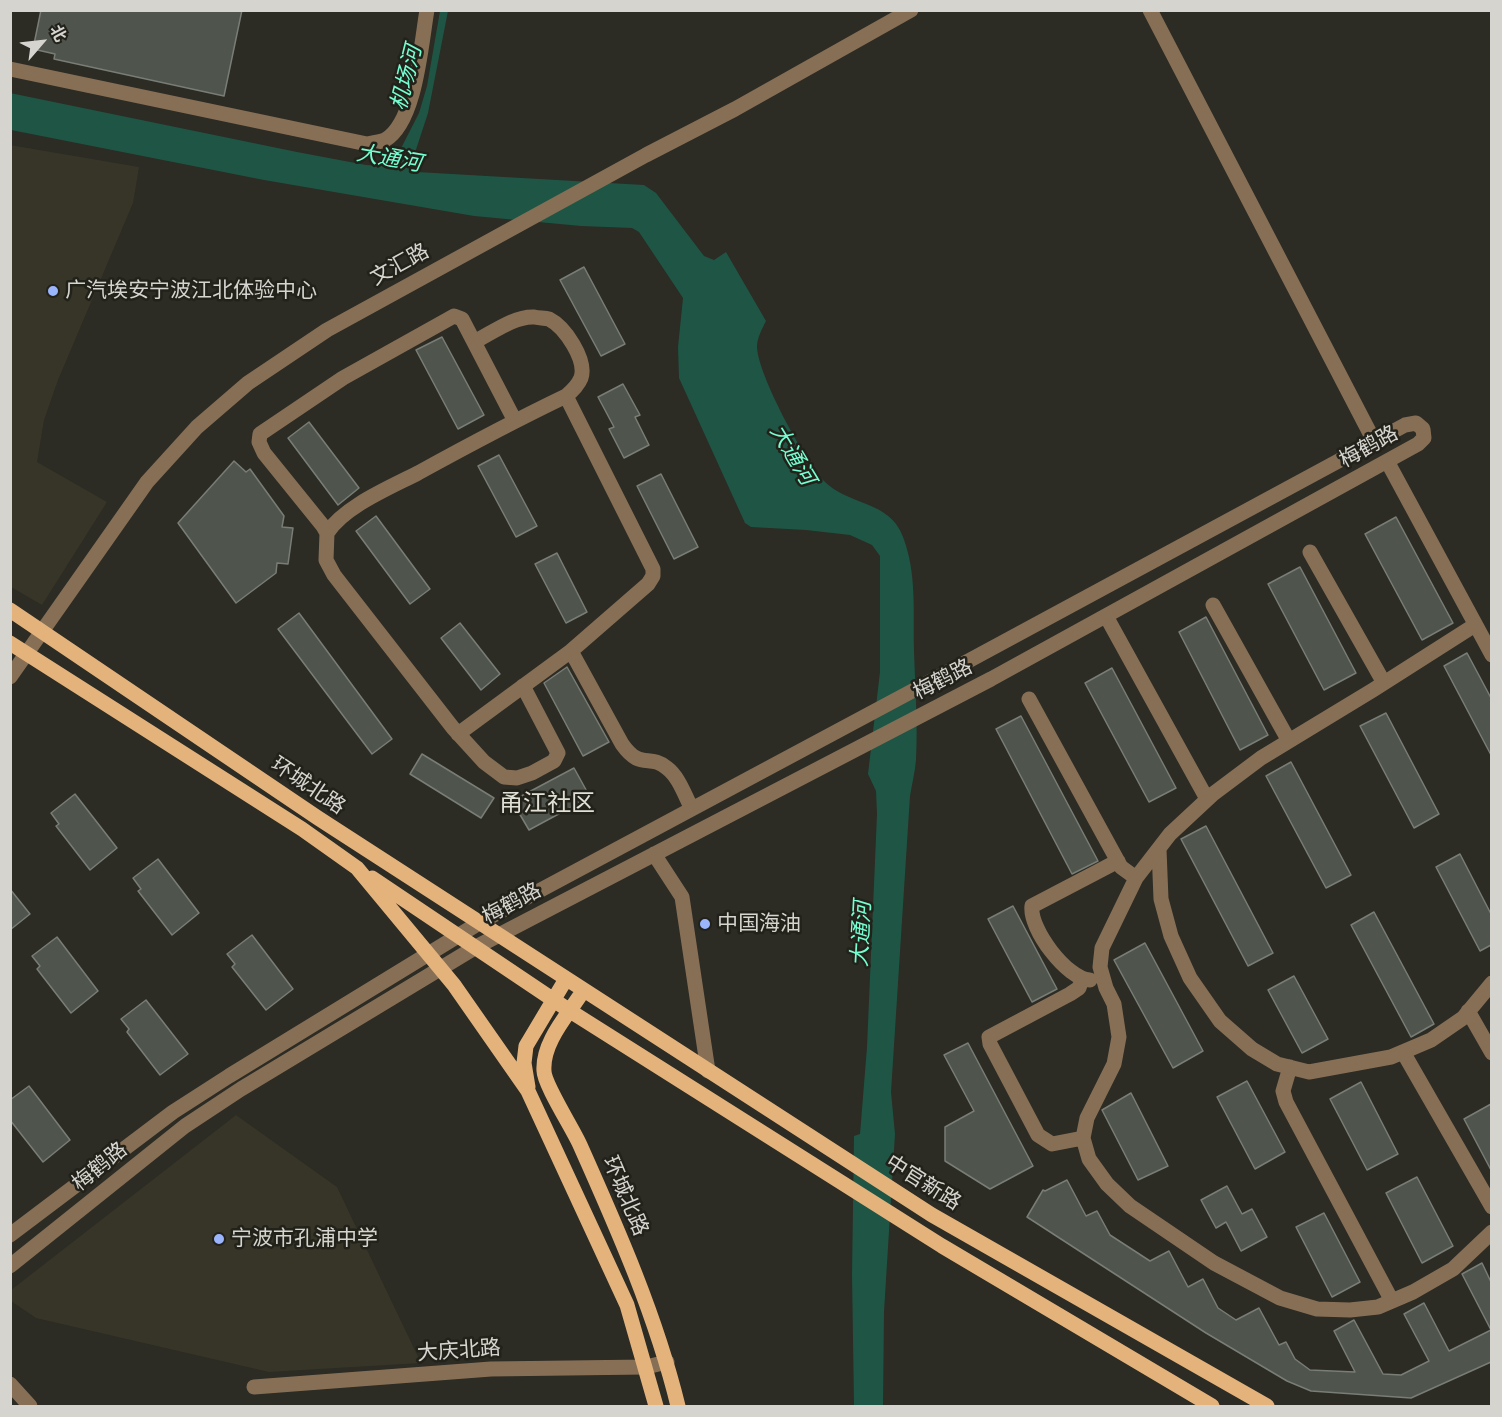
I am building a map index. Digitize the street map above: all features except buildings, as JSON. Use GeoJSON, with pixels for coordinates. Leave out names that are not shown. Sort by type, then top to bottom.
{"type":"FeatureCollection","features":[{"type":"Feature","properties":{"kind":"main road","name":"环城北路"},"geometry":{"type":"LineString","coordinates":[[10,610],[318,818],[567,979],[526,1046],[524,1063],[528,1091]]}},
{"type":"Feature","properties":{"kind":"main road","name":"环城北路"},"geometry":{"type":"LineString","coordinates":[[10,644],[302,829],[570,1011]]}},
{"type":"Feature","properties":{"kind":"main road","name":"环城北路"},"geometry":{"type":"LineString","coordinates":[[357,868],[441,969],[528,1091],[627,1305],[656,1407]]}},
{"type":"Feature","properties":{"kind":"main road","name":"中官新路"},"geometry":{"type":"LineString","coordinates":[[567,979],[932,1215],[1267,1407]]}},
{"type":"Feature","properties":{"kind":"main road","name":"环城北路"},"geometry":{"type":"LineString","coordinates":[[583,990],[555,1033],[544,1055],[543,1074],[583,1152],[640,1286],[667,1362],[678,1407]]}},
{"type":"Feature","properties":{"kind":"main road","name":"中官新路"},"geometry":{"type":"LineString","coordinates":[[570,1011],[942,1246],[1212,1407]]}},
{"type":"Feature","properties":{"kind":"street"},"geometry":{"type":"LineString","coordinates":[[10,69],[367,144],[385,140],[398,128],[406,114],[412,98],[427,10]]}},
{"type":"Feature","properties":{"kind":"street","name":"文汇路"},"geometry":{"type":"LineString","coordinates":[[10,677],[147,482],[197,427],[248,382],[327,330],[735,109],[911,10]]}},
{"type":"Feature","properties":{"kind":"street"},"geometry":{"type":"LineString","coordinates":[[1150,10],[1374,441]]}},
{"type":"Feature","properties":{"kind":"street"},"geometry":{"type":"LineString","coordinates":[[327,533],[264,453],[259,442],[260,434],[343,378],[454,316],[462,319],[515,421]]}},
{"type":"Feature","properties":{"kind":"street"},"geometry":{"type":"LineString","coordinates":[[474,342],[517,319],[532,317],[548,319],[574,346],[581,360],[581,377],[573,391],[566,396],[515,421],[352,510],[333,523],[327,533],[326,560],[334,575],[458,734],[484,762],[504,777],[517,778],[532,773],[554,761],[558,753],[523,686]]}},
{"type":"Feature","properties":{"kind":"street"},"geometry":{"type":"LineString","coordinates":[[458,734],[571,651],[648,584],[653,576],[653,569],[566,396]]}},
{"type":"Feature","properties":{"kind":"street","name":"梅鹤路"},"geometry":{"type":"LineString","coordinates":[[10,1235],[173,1112],[479,922],[929,683],[1374,441],[1410,423],[1416,423],[1423,429],[1424,438],[1418,444],[1106,616],[872,741],[476,947],[241,1089],[185,1126],[10,1266]]}},
{"type":"Feature","properties":{"kind":"street"},"geometry":{"type":"LineString","coordinates":[[1387,461],[1491,655]]}},
{"type":"Feature","properties":{"kind":"street"},"geometry":{"type":"LineString","coordinates":[[1310,552],[1384,683]]}},
{"type":"Feature","properties":{"kind":"street"},"geometry":{"type":"LineString","coordinates":[[1213,605],[1288,741]]}},
{"type":"Feature","properties":{"kind":"street"},"geometry":{"type":"LineString","coordinates":[[1106,616],[1207,799]]}},
{"type":"Feature","properties":{"kind":"street"},"geometry":{"type":"LineString","coordinates":[[1475,625],[1261,758],[1207,799],[1170,834],[1136,878],[1102,948],[1100,967],[1114,1004],[1119,1037],[1114,1064],[1087,1118],[1083,1138],[1089,1159],[1107,1184],[1130,1206],[1214,1263],[1280,1298],[1317,1309],[1350,1310],[1378,1307],[1413,1292],[1453,1269],[1491,1232]]}},
{"type":"Feature","properties":{"kind":"street"},"geometry":{"type":"LineString","coordinates":[[571,651],[629,755],[640,761],[654,761],[666,766],[674,775],[692,809]]}},
{"type":"Feature","properties":{"kind":"street"},"geometry":{"type":"LineString","coordinates":[[1029,699],[1121,867],[1136,878]]}},
{"type":"Feature","properties":{"kind":"street"},"geometry":{"type":"LineString","coordinates":[[1159,849],[1161,899],[1171,936],[1190,978],[1220,1022],[1252,1049],[1277,1064],[1309,1072],[1391,1057],[1431,1040],[1463,1018],[1491,983]]}},
{"type":"Feature","properties":{"kind":"street"},"geometry":{"type":"LineString","coordinates":[[654,854],[682,897],[708,1071]]}},
{"type":"Feature","properties":{"kind":"street"},"geometry":{"type":"LineString","coordinates":[[1104,981],[1082,980],[1068,970],[1047,946],[1031,913],[1032,906],[1118,861]]}},
{"type":"Feature","properties":{"kind":"street"},"geometry":{"type":"LineString","coordinates":[[1082,980],[1079,988],[1070,994],[989,1037],[990,1044],[1038,1135],[1052,1144],[1083,1138]]}},
{"type":"Feature","properties":{"kind":"street"},"geometry":{"type":"LineString","coordinates":[[1468,1011],[1491,1053]]}},
{"type":"Feature","properties":{"kind":"street"},"geometry":{"type":"LineString","coordinates":[[1403,1052],[1491,1207]]}},
{"type":"Feature","properties":{"kind":"street"},"geometry":{"type":"LineString","coordinates":[[1290,1067],[1283,1091],[1286,1102],[1392,1301]]}},
{"type":"Feature","properties":{"kind":"street","name":"大庆北路"},"geometry":{"type":"LineString","coordinates":[[254,1387],[490,1369],[646,1367],[667,1362]]}},
{"type":"Feature","properties":{"kind":"street"},"geometry":{"type":"LineString","coordinates":[[10,1384],[30,1407]]}},
{"type":"Feature","properties":{"kind":"shaded area","name":"广汽埃安宁波江北体验中心"},"geometry":{"type":"Polygon","coordinates":[[[10,145],[139,167],[133,203],[58,380],[44,420],[37,462],[107,502],[42,605],[11,587],[10,145]]]}},
{"type":"Feature","properties":{"kind":"shaded area","name":"宁波市孔浦中学"},"geometry":{"type":"Polygon","coordinates":[[[236,1115],[337,1187],[421,1363],[269,1372],[36,1318],[11,1301],[11,1290],[236,1115]]]}},
{"type":"Feature","properties":{"kind":"water","name":"大通河"},"geometry":{"type":"Polygon","coordinates":[[[440,11],[448,11],[428,113],[412,162],[417,172],[644,185],[656,193],[704,256],[714,260],[726,252],[766,321],[757,344],[759,360],[783,417],[815,470],[834,489],[889,516],[903,537],[910,564],[913,593],[917,746],[910,796],[891,1092],[895,1134],[884,1312],[883,1406],[854,1406],[852,1274],[854,1136],[860,1134],[867,1047],[877,814],[876,791],[868,774],[880,672],[880,556],[872,545],[850,535],[751,527],[745,523],[679,378],[678,347],[683,298],[639,232],[632,228],[581,226],[474,216],[264,180],[11,130],[10,93],[297,152],[366,165],[385,166],[394,162],[419,113],[427,86],[440,11]]]}},
{"type":"Feature","properties":{"kind":"place","name":"广汽埃安宁波江北体验中心"},"geometry":{"type":"Point","coordinates":[53,291]}},
{"type":"Feature","properties":{"kind":"place","name":"中国海油"},"geometry":{"type":"Point","coordinates":[705,924]}},
{"type":"Feature","properties":{"kind":"place","name":"宁波市孔浦中学"},"geometry":{"type":"Point","coordinates":[219,1239]}},
{"type":"Feature","properties":{"kind":"district","name":"甬江社区"},"geometry":{"type":"Point","coordinates":[547,804]}},
{"type":"Feature","properties":{"kind":"water label","name":"机场河"},"geometry":{"type":"Point","coordinates":[407,78]}}]}
